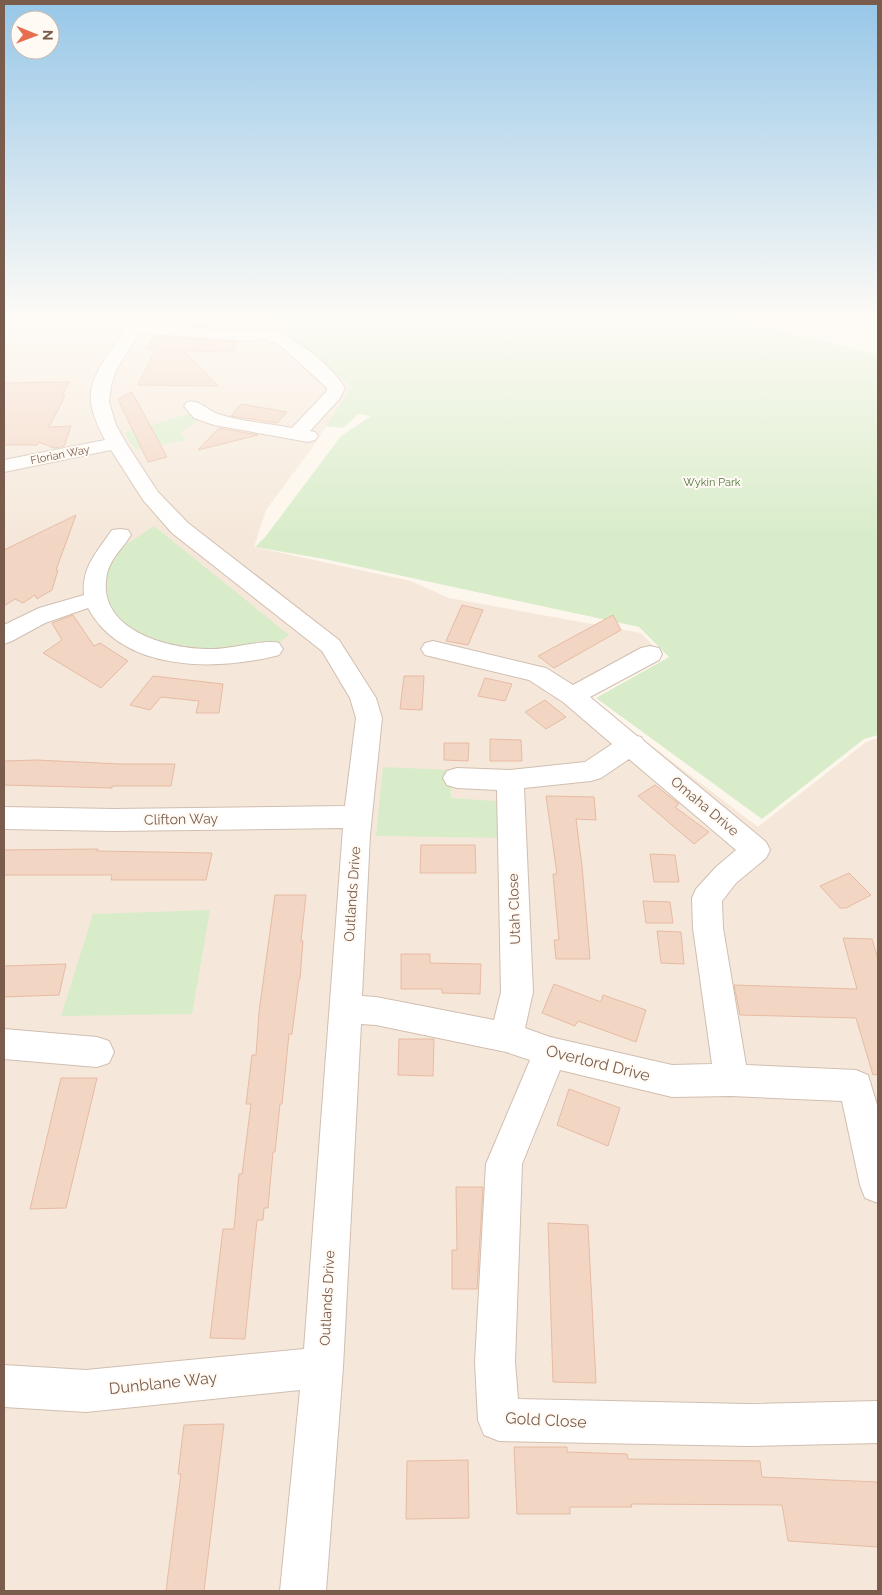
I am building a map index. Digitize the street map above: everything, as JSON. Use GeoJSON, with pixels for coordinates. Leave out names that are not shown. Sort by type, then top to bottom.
{"type":"FeatureCollection","features":[{"type":"Feature","properties":{"kind":"street","name":"Outlands Drive"},"geometry":{"type":"LineString","coordinates":[[101,390],[100,402],[107,425],[116,443],[150,496],[180,528],[331,646],[363,698],[369,718],[358,817],[344,1009],[323,1367],[304,1591]]}},
{"type":"Feature","properties":{"kind":"street"},"geometry":{"type":"LineString","coordinates":[[193,406],[201,414],[221,422],[302,435],[335,390]]}},
{"type":"Feature","properties":{"kind":"street","name":"Florian Way"},"geometry":{"type":"LineString","coordinates":[[4,466],[116,443]]}},
{"type":"Feature","properties":{"kind":"street"},"geometry":{"type":"LineString","coordinates":[[120,535],[100,562],[96,574],[94,599],[102,613],[126,636],[140,644],[177,655],[242,656],[271,649]]}},
{"type":"Feature","properties":{"kind":"street"},"geometry":{"type":"LineString","coordinates":[[4,636],[21,624],[53,610],[94,599]]}},
{"type":"Feature","properties":{"kind":"street","name":"Omaha Drive"},"geometry":{"type":"LineString","coordinates":[[433,649],[537,674],[572,696],[632,744],[756,850],[726,875],[707,898],[708,928],[717,976],[731,1080]]}},
{"type":"Feature","properties":{"kind":"street"},"geometry":{"type":"LineString","coordinates":[[572,696],[650,654]]}},
{"type":"Feature","properties":{"kind":"street"},"geometry":{"type":"LineString","coordinates":[[457,778],[510,780],[591,771],[632,744]]}},
{"type":"Feature","properties":{"kind":"street","name":"Utah Close"},"geometry":{"type":"LineString","coordinates":[[506,1037],[517,992],[510,780]]}},
{"type":"Feature","properties":{"kind":"street","name":"Clifton Way"},"geometry":{"type":"LineString","coordinates":[[4,818],[113,820],[358,817]]}},
{"type":"Feature","properties":{"kind":"street","name":"Overlord Drive"},"geometry":{"type":"LineString","coordinates":[[344,1009],[376,1011],[506,1037],[550,1052],[672,1081],[731,1080],[856,1086],[878,1185]]}},
{"type":"Feature","properties":{"kind":"street"},"geometry":{"type":"LineString","coordinates":[[4,1044],[96,1052]]}},
{"type":"Feature","properties":{"kind":"street","name":"Gold Close"},"geometry":{"type":"LineString","coordinates":[[550,1052],[504,1164],[495,1362],[499,1420],[748,1425],[878,1422]]}},
{"type":"Feature","properties":{"kind":"street","name":"Dunblane Way"},"geometry":{"type":"LineString","coordinates":[[4,1386],[86,1391],[323,1367]]}},
{"type":"Feature","properties":{"kind":"shaded area"},"geometry":{"type":"Polygon","coordinates":[[[4,390],[349,390],[312,448],[266,510],[254,547],[411,581],[449,598],[641,633],[662,655],[589,698],[758,827],[866,742],[878,738],[878,1591],[4,1591],[4,390]]]}},
{"type":"Feature","properties":{"kind":"green space","name":"Wykin Park"},"geometry":{"type":"Polygon","coordinates":[[[349,390],[878,390],[878,735],[864,739],[762,819],[596,698],[669,657],[639,627],[324,559],[255,547],[266,536],[341,436],[371,416],[358,414],[343,428],[326,426],[349,390]]]}},
{"type":"Feature","properties":{"kind":"green space"},"geometry":{"type":"Polygon","coordinates":[[[192,413],[202,418],[180,433],[186,440],[136,450],[124,433],[192,413]]]}},
{"type":"Feature","properties":{"kind":"green space"},"geometry":{"type":"Polygon","coordinates":[[[154,526],[289,635],[271,649],[194,656],[110,623],[100,562],[154,526]]]}},
{"type":"Feature","properties":{"kind":"green space"},"geometry":{"type":"Polygon","coordinates":[[[383,767],[450,770],[451,798],[511,802],[512,838],[376,836],[383,767]]]}},
{"type":"Feature","properties":{"kind":"green space"},"geometry":{"type":"Polygon","coordinates":[[[210,910],[192,1014],[61,1016],[93,914],[210,910]]]}},
{"type":"Feature","properties":{"kind":"building"},"geometry":{"type":"Polygon","coordinates":[[[4,390],[65,390],[62,396],[65,396],[49,427],[71,426],[64,446],[54,448],[39,442],[37,445],[4,445],[4,390]]]}},
{"type":"Feature","properties":{"kind":"building"},"geometry":{"type":"Polygon","coordinates":[[[132,392],[167,457],[148,462],[118,399],[132,392]]]}},
{"type":"Feature","properties":{"kind":"building"},"geometry":{"type":"Polygon","coordinates":[[[241,404],[287,412],[277,423],[231,416],[241,404]]]}},
{"type":"Feature","properties":{"kind":"building"},"geometry":{"type":"Polygon","coordinates":[[[219,428],[258,435],[198,450],[219,428]]]}},
{"type":"Feature","properties":{"kind":"building"},"geometry":{"type":"Polygon","coordinates":[[[76,515],[56,570],[58,570],[52,590],[37,599],[35,595],[23,603],[15,599],[4,606],[4,550],[76,515]]]}},
{"type":"Feature","properties":{"kind":"building"},"geometry":{"type":"Polygon","coordinates":[[[462,605],[483,610],[468,645],[446,641],[462,605]]]}},
{"type":"Feature","properties":{"kind":"building"},"geometry":{"type":"Polygon","coordinates":[[[73,615],[94,646],[100,643],[128,661],[101,688],[43,653],[62,640],[52,623],[73,615]]]}},
{"type":"Feature","properties":{"kind":"building"},"geometry":{"type":"Polygon","coordinates":[[[613,615],[621,630],[554,668],[538,656],[613,615]]]}},
{"type":"Feature","properties":{"kind":"building"},"geometry":{"type":"Polygon","coordinates":[[[153,676],[223,684],[219,713],[196,713],[199,701],[161,697],[150,710],[130,705],[153,676]]]}},
{"type":"Feature","properties":{"kind":"building"},"geometry":{"type":"Polygon","coordinates":[[[404,676],[424,676],[422,710],[400,709],[404,676]]]}},
{"type":"Feature","properties":{"kind":"building"},"geometry":{"type":"Polygon","coordinates":[[[485,678],[512,684],[505,701],[478,696],[485,678]]]}},
{"type":"Feature","properties":{"kind":"building"},"geometry":{"type":"Polygon","coordinates":[[[545,700],[566,717],[546,729],[525,712],[545,700]]]}},
{"type":"Feature","properties":{"kind":"building"},"geometry":{"type":"Polygon","coordinates":[[[490,739],[521,740],[522,761],[490,761],[490,739]]]}},
{"type":"Feature","properties":{"kind":"building"},"geometry":{"type":"Polygon","coordinates":[[[444,743],[469,743],[468,761],[444,760],[444,743]]]}},
{"type":"Feature","properties":{"kind":"building"},"geometry":{"type":"Polygon","coordinates":[[[37,760],[120,764],[175,764],[171,786],[112,786],[112,788],[4,785],[4,761],[37,760]]]}},
{"type":"Feature","properties":{"kind":"building"},"geometry":{"type":"Polygon","coordinates":[[[655,785],[679,804],[675,807],[709,832],[694,844],[638,796],[655,785]]]}},
{"type":"Feature","properties":{"kind":"building"},"geometry":{"type":"Polygon","coordinates":[[[546,796],[594,797],[596,820],[576,819],[590,959],[556,959],[554,940],[559,940],[553,874],[557,874],[546,796]]]}},
{"type":"Feature","properties":{"kind":"building"},"geometry":{"type":"Polygon","coordinates":[[[421,845],[475,845],[476,873],[420,873],[421,845]]]}},
{"type":"Feature","properties":{"kind":"building"},"geometry":{"type":"Polygon","coordinates":[[[98,849],[97,851],[212,853],[206,880],[111,880],[112,875],[4,875],[4,850],[98,849]]]}},
{"type":"Feature","properties":{"kind":"building"},"geometry":{"type":"Polygon","coordinates":[[[650,854],[675,855],[679,882],[654,882],[650,854]]]}},
{"type":"Feature","properties":{"kind":"building"},"geometry":{"type":"Polygon","coordinates":[[[849,873],[871,895],[846,908],[840,908],[820,886],[849,873]]]}},
{"type":"Feature","properties":{"kind":"building"},"geometry":{"type":"Polygon","coordinates":[[[275,895],[306,895],[301,941],[303,941],[300,979],[292,1034],[289,1034],[282,1104],[280,1104],[275,1152],[273,1152],[268,1208],[264,1208],[263,1220],[257,1220],[245,1339],[210,1338],[223,1229],[234,1229],[239,1174],[242,1174],[251,1104],[246,1104],[252,1055],[256,1055],[259,1012],[275,895]]]}},
{"type":"Feature","properties":{"kind":"building"},"geometry":{"type":"Polygon","coordinates":[[[643,901],[670,902],[673,923],[646,923],[643,901]]]}},
{"type":"Feature","properties":{"kind":"building"},"geometry":{"type":"Polygon","coordinates":[[[657,931],[681,932],[684,964],[661,963],[657,931]]]}},
{"type":"Feature","properties":{"kind":"building"},"geometry":{"type":"Polygon","coordinates":[[[843,938],[872,939],[878,959],[878,1074],[873,1075],[856,1018],[740,1015],[734,985],[857,989],[843,938]]]}},
{"type":"Feature","properties":{"kind":"building"},"geometry":{"type":"Polygon","coordinates":[[[401,954],[430,954],[430,963],[481,964],[480,994],[442,993],[442,989],[401,989],[401,954]]]}},
{"type":"Feature","properties":{"kind":"building"},"geometry":{"type":"Polygon","coordinates":[[[66,964],[59,995],[4,997],[4,966],[66,964]]]}},
{"type":"Feature","properties":{"kind":"building"},"geometry":{"type":"Polygon","coordinates":[[[554,984],[601,1002],[603,995],[646,1010],[636,1042],[578,1021],[575,1026],[542,1013],[554,984]]]}},
{"type":"Feature","properties":{"kind":"building"},"geometry":{"type":"Polygon","coordinates":[[[399,1039],[434,1039],[433,1076],[398,1075],[399,1039]]]}},
{"type":"Feature","properties":{"kind":"building"},"geometry":{"type":"Polygon","coordinates":[[[61,1078],[97,1078],[66,1208],[30,1209],[61,1078]]]}},
{"type":"Feature","properties":{"kind":"building"},"geometry":{"type":"Polygon","coordinates":[[[569,1089],[620,1108],[608,1146],[557,1125],[569,1089]]]}},
{"type":"Feature","properties":{"kind":"building"},"geometry":{"type":"Polygon","coordinates":[[[456,1187],[483,1187],[477,1289],[452,1289],[452,1250],[457,1250],[456,1187]]]}},
{"type":"Feature","properties":{"kind":"building"},"geometry":{"type":"Polygon","coordinates":[[[548,1223],[588,1225],[596,1383],[553,1382],[548,1223]]]}},
{"type":"Feature","properties":{"kind":"building"},"geometry":{"type":"Polygon","coordinates":[[[224,1424],[204,1591],[166,1591],[181,1474],[178,1474],[184,1425],[224,1424]]]}},
{"type":"Feature","properties":{"kind":"building"},"geometry":{"type":"Polygon","coordinates":[[[514,1447],[567,1447],[567,1452],[627,1454],[628,1459],[760,1461],[762,1477],[878,1482],[878,1547],[788,1541],[782,1505],[631,1504],[632,1507],[570,1507],[570,1514],[517,1514],[514,1447]]]}},
{"type":"Feature","properties":{"kind":"building"},"geometry":{"type":"Polygon","coordinates":[[[468,1460],[469,1518],[406,1519],[407,1461],[468,1460]]]}}]}
